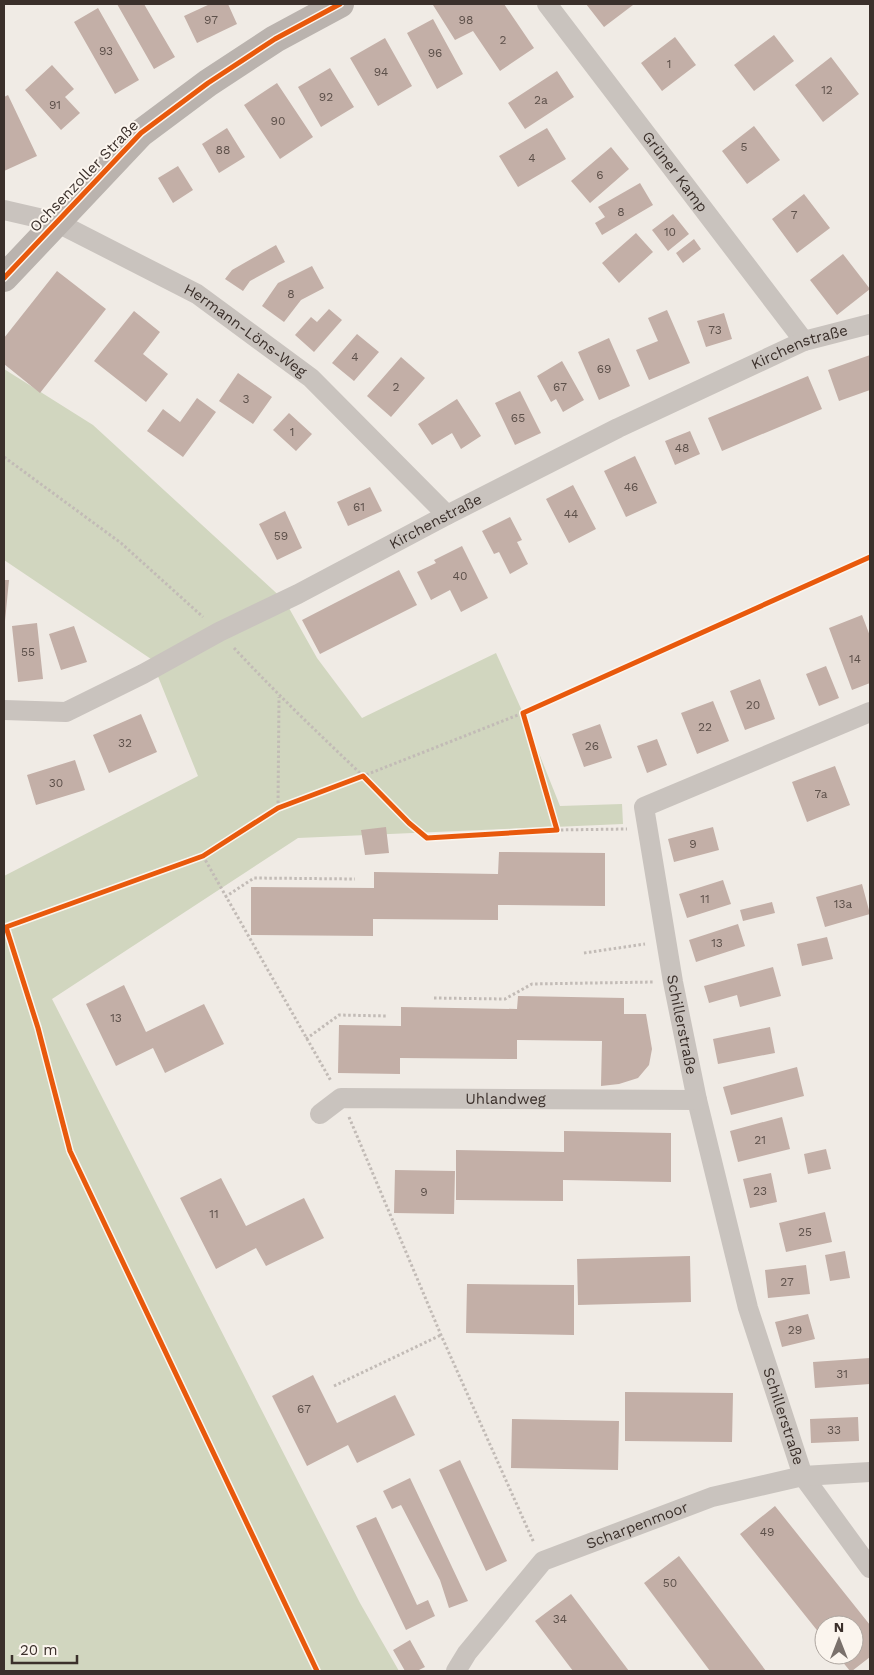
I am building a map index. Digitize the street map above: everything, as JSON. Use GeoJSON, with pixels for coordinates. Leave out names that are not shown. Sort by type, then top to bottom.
{"type":"FeatureCollection","features":[{"type":"Feature","properties":{"kind":"street","name":"Ochsenzoller Straße"},"geometry":{"type":"LineString","coordinates":[[4,278],[141,133],[208,83],[275,39],[340,4]]}},
{"type":"Feature","properties":{"kind":"street","name":"Grüner Kamp"},"geometry":{"type":"LineString","coordinates":[[547,4],[804,341]]}},
{"type":"Feature","properties":{"kind":"street","name":"Hermann-Löns-Weg"},"geometry":{"type":"LineString","coordinates":[[4,210],[56,222],[197,294],[311,378],[447,515]]}},
{"type":"Feature","properties":{"kind":"street","name":"Kirchenstraße"},"geometry":{"type":"LineString","coordinates":[[4,710],[66,712],[618,428],[804,341],[870,324]]}},
{"type":"Feature","properties":{"kind":"street"},"geometry":{"type":"LineString","coordinates":[[644,807],[870,712]]}},
{"type":"Feature","properties":{"kind":"street","name":"Schillerstraße"},"geometry":{"type":"LineString","coordinates":[[644,807],[673,982],[697,1100],[748,1308],[803,1476],[870,1568]]}},
{"type":"Feature","properties":{"kind":"street"},"geometry":{"type":"LineString","coordinates":[[320,1114],[341,1098]]}},
{"type":"Feature","properties":{"kind":"street","name":"Uhlandweg"},"geometry":{"type":"LineString","coordinates":[[341,1098],[697,1100]]}},
{"type":"Feature","properties":{"kind":"street","name":"Scharpenmoor"},"geometry":{"type":"LineString","coordinates":[[456,1671],[467,1653],[542,1562],[712,1497],[803,1476],[870,1472]]}},
{"type":"Feature","properties":{"kind":"path"},"geometry":{"type":"LineString","coordinates":[[4,457],[121,543],[219,632],[279,696],[409,823],[427,838],[557,830],[628,829],[644,807]]}},
{"type":"Feature","properties":{"kind":"path"},"geometry":{"type":"LineString","coordinates":[[317,1671],[70,1151],[38,1028],[5,928],[203,856],[278,808],[523,713],[870,558]]}},
{"type":"Feature","properties":{"kind":"path"},"geometry":{"type":"LineString","coordinates":[[278,808],[279,696]]}},
{"type":"Feature","properties":{"kind":"path"},"geometry":{"type":"LineString","coordinates":[[523,713],[557,830]]}},
{"type":"Feature","properties":{"kind":"path"},"geometry":{"type":"LineString","coordinates":[[203,856],[341,1098],[441,1335],[542,1562]]}},
{"type":"Feature","properties":{"kind":"path"},"geometry":{"type":"LineString","coordinates":[[225,897],[254,878],[355,879]]}},
{"type":"Feature","properties":{"kind":"path"},"geometry":{"type":"LineString","coordinates":[[584,953],[666,940]]}},
{"type":"Feature","properties":{"kind":"path"},"geometry":{"type":"LineString","coordinates":[[434,998],[505,999],[532,984],[673,982]]}},
{"type":"Feature","properties":{"kind":"path"},"geometry":{"type":"LineString","coordinates":[[306,1039],[339,1015],[387,1016]]}},
{"type":"Feature","properties":{"kind":"path"},"geometry":{"type":"LineString","coordinates":[[334,1386],[441,1335]]}},
{"type":"Feature","properties":{"kind":"green space"},"geometry":{"type":"Polygon","coordinates":[[[4,369],[93,425],[285,601],[317,658],[362,718],[496,653],[523,713],[560,806],[622,804],[623,824],[298,838],[52,999],[360,1603],[399,1671],[4,1671],[4,876],[198,776],[151,659],[4,560],[4,369]]]}},
{"type":"Feature","properties":{"kind":"building"},"geometry":{"type":"Polygon","coordinates":[[[117,4],[144,4],[175,57],[154,69],[117,4]]]}},
{"type":"Feature","properties":{"kind":"building"},"geometry":{"type":"Polygon","coordinates":[[[210,4],[228,4],[237,24],[197,43],[184,16],[210,4]]]}},
{"type":"Feature","properties":{"kind":"building"},"geometry":{"type":"Polygon","coordinates":[[[434,4],[504,4],[534,48],[500,71],[473,31],[455,40],[434,4]]]}},
{"type":"Feature","properties":{"kind":"building"},"geometry":{"type":"Polygon","coordinates":[[[586,4],[631,4],[633,5],[604,27],[586,4]]]}},
{"type":"Feature","properties":{"kind":"building"},"geometry":{"type":"Polygon","coordinates":[[[98,8],[139,80],[115,94],[74,22],[98,8]]]}},
{"type":"Feature","properties":{"kind":"building"},"geometry":{"type":"Polygon","coordinates":[[[433,19],[463,74],[437,89],[407,33],[433,19]]]}},
{"type":"Feature","properties":{"kind":"building"},"geometry":{"type":"Polygon","coordinates":[[[774,35],[794,61],[754,91],[734,65],[774,35]]]}},
{"type":"Feature","properties":{"kind":"building"},"geometry":{"type":"Polygon","coordinates":[[[675,37],[696,65],[662,91],[641,63],[675,37]]]}},
{"type":"Feature","properties":{"kind":"building"},"geometry":{"type":"Polygon","coordinates":[[[385,38],[412,86],[378,106],[350,58],[385,38]]]}},
{"type":"Feature","properties":{"kind":"building"},"geometry":{"type":"Polygon","coordinates":[[[831,57],[859,94],[823,122],[795,85],[831,57]]]}},
{"type":"Feature","properties":{"kind":"building"},"geometry":{"type":"Polygon","coordinates":[[[52,65],[74,89],[65,97],[80,113],[61,130],[25,90],[52,65]]]}},
{"type":"Feature","properties":{"kind":"building"},"geometry":{"type":"Polygon","coordinates":[[[330,68],[354,107],[321,127],[298,87],[330,68]]]}},
{"type":"Feature","properties":{"kind":"building"},"geometry":{"type":"Polygon","coordinates":[[[557,71],[574,97],[525,129],[508,103],[557,71]]]}},
{"type":"Feature","properties":{"kind":"building"},"geometry":{"type":"Polygon","coordinates":[[[277,83],[313,137],[280,159],[244,105],[277,83]]]}},
{"type":"Feature","properties":{"kind":"building"},"geometry":{"type":"Polygon","coordinates":[[[8,95],[37,156],[4,171],[4,97],[8,95]]]}},
{"type":"Feature","properties":{"kind":"building"},"geometry":{"type":"Polygon","coordinates":[[[754,126],[780,160],[747,184],[722,151],[754,126]]]}},
{"type":"Feature","properties":{"kind":"building"},"geometry":{"type":"Polygon","coordinates":[[[227,128],[245,157],[219,173],[202,144],[227,128]]]}},
{"type":"Feature","properties":{"kind":"building"},"geometry":{"type":"Polygon","coordinates":[[[547,128],[566,159],[518,187],[499,156],[547,128]]]}},
{"type":"Feature","properties":{"kind":"building"},"geometry":{"type":"Polygon","coordinates":[[[611,147],[629,169],[590,203],[571,181],[611,147]]]}},
{"type":"Feature","properties":{"kind":"building"},"geometry":{"type":"Polygon","coordinates":[[[178,166],[193,190],[173,203],[158,178],[178,166]]]}},
{"type":"Feature","properties":{"kind":"building"},"geometry":{"type":"Polygon","coordinates":[[[640,183],[653,205],[602,235],[595,223],[605,217],[598,207],[640,183]]]}},
{"type":"Feature","properties":{"kind":"building"},"geometry":{"type":"Polygon","coordinates":[[[804,194],[830,228],[797,253],[772,219],[804,194]]]}},
{"type":"Feature","properties":{"kind":"building"},"geometry":{"type":"Polygon","coordinates":[[[673,214],[689,234],[668,251],[652,230],[673,214]]]}},
{"type":"Feature","properties":{"kind":"building"},"geometry":{"type":"Polygon","coordinates":[[[636,233],[653,252],[619,283],[602,263],[636,233]]]}},
{"type":"Feature","properties":{"kind":"building"},"geometry":{"type":"Polygon","coordinates":[[[694,239],[701,249],[683,263],[676,253],[694,239]]]}},
{"type":"Feature","properties":{"kind":"building"},"geometry":{"type":"Polygon","coordinates":[[[276,245],[285,262],[250,281],[243,291],[225,279],[232,270],[276,245]]]}},
{"type":"Feature","properties":{"kind":"building"},"geometry":{"type":"Polygon","coordinates":[[[843,254],[870,289],[837,315],[810,280],[843,254]]]}},
{"type":"Feature","properties":{"kind":"building"},"geometry":{"type":"Polygon","coordinates":[[[312,266],[324,288],[301,300],[284,322],[262,306],[278,283],[312,266]]]}},
{"type":"Feature","properties":{"kind":"building"},"geometry":{"type":"Polygon","coordinates":[[[57,271],[106,309],[40,393],[4,364],[4,338],[57,271]]]}},
{"type":"Feature","properties":{"kind":"building"},"geometry":{"type":"Polygon","coordinates":[[[329,309],[342,320],[314,352],[295,335],[311,317],[317,322],[329,309]]]}},
{"type":"Feature","properties":{"kind":"building"},"geometry":{"type":"Polygon","coordinates":[[[667,310],[690,363],[649,380],[636,350],[658,341],[648,318],[667,310]]]}},
{"type":"Feature","properties":{"kind":"building"},"geometry":{"type":"Polygon","coordinates":[[[134,311],[160,332],[143,354],[168,374],[146,402],[94,361],[134,311]]]}},
{"type":"Feature","properties":{"kind":"building"},"geometry":{"type":"Polygon","coordinates":[[[724,313],[732,339],[706,347],[697,321],[724,313]]]}},
{"type":"Feature","properties":{"kind":"building"},"geometry":{"type":"Polygon","coordinates":[[[357,334],[379,352],[354,381],[332,363],[357,334]]]}},
{"type":"Feature","properties":{"kind":"building"},"geometry":{"type":"Polygon","coordinates":[[[609,338],[630,386],[599,400],[578,352],[609,338]]]}},
{"type":"Feature","properties":{"kind":"building"},"geometry":{"type":"Polygon","coordinates":[[[870,355],[870,390],[839,401],[828,370],[870,355]]]}},
{"type":"Feature","properties":{"kind":"building"},"geometry":{"type":"Polygon","coordinates":[[[401,357],[425,378],[391,417],[367,396],[401,357]]]}},
{"type":"Feature","properties":{"kind":"building"},"geometry":{"type":"Polygon","coordinates":[[[562,361],[584,400],[563,412],[556,399],[551,402],[537,376],[562,361]]]}},
{"type":"Feature","properties":{"kind":"building"},"geometry":{"type":"Polygon","coordinates":[[[238,373],[272,397],[253,424],[219,401],[238,373]]]}},
{"type":"Feature","properties":{"kind":"building"},"geometry":{"type":"Polygon","coordinates":[[[808,376],[822,409],[722,451],[708,418],[808,376]]]}},
{"type":"Feature","properties":{"kind":"building"},"geometry":{"type":"Polygon","coordinates":[[[520,391],[541,433],[515,445],[495,403],[520,391]]]}},
{"type":"Feature","properties":{"kind":"building"},"geometry":{"type":"Polygon","coordinates":[[[197,398],[216,412],[183,457],[147,431],[163,409],[180,422],[197,398]]]}},
{"type":"Feature","properties":{"kind":"building"},"geometry":{"type":"Polygon","coordinates":[[[457,399],[481,436],[461,449],[452,433],[432,445],[418,424],[457,399]]]}},
{"type":"Feature","properties":{"kind":"building"},"geometry":{"type":"Polygon","coordinates":[[[289,413],[312,434],[296,451],[273,430],[289,413]]]}},
{"type":"Feature","properties":{"kind":"building"},"geometry":{"type":"Polygon","coordinates":[[[690,431],[700,454],[675,465],[665,441],[690,431]]]}},
{"type":"Feature","properties":{"kind":"building"},"geometry":{"type":"Polygon","coordinates":[[[635,456],[657,503],[626,517],[604,471],[635,456]]]}},
{"type":"Feature","properties":{"kind":"building"},"geometry":{"type":"Polygon","coordinates":[[[573,485],[596,529],[569,543],[546,499],[573,485]]]}},
{"type":"Feature","properties":{"kind":"building"},"geometry":{"type":"Polygon","coordinates":[[[370,487],[382,511],[348,526],[337,502],[370,487]]]}},
{"type":"Feature","properties":{"kind":"building"},"geometry":{"type":"Polygon","coordinates":[[[285,511],[302,548],[277,560],[259,524],[285,511]]]}},
{"type":"Feature","properties":{"kind":"building"},"geometry":{"type":"Polygon","coordinates":[[[510,517],[522,540],[517,542],[528,564],[510,574],[499,552],[494,554],[482,531],[510,517]]]}},
{"type":"Feature","properties":{"kind":"building"},"geometry":{"type":"Polygon","coordinates":[[[462,546],[488,598],[461,612],[450,590],[431,600],[417,572],[436,563],[434,560],[462,546]]]}},
{"type":"Feature","properties":{"kind":"building"},"geometry":{"type":"Polygon","coordinates":[[[399,570],[417,605],[320,654],[302,620],[399,570]]]}},
{"type":"Feature","properties":{"kind":"building"},"geometry":{"type":"Polygon","coordinates":[[[4,580],[9,580],[5,621],[4,621],[4,580]]]}},
{"type":"Feature","properties":{"kind":"building"},"geometry":{"type":"Polygon","coordinates":[[[862,615],[870,636],[870,683],[852,690],[829,628],[862,615]]]}},
{"type":"Feature","properties":{"kind":"building"},"geometry":{"type":"Polygon","coordinates":[[[37,623],[43,679],[18,682],[12,626],[37,623]]]}},
{"type":"Feature","properties":{"kind":"building"},"geometry":{"type":"Polygon","coordinates":[[[74,626],[87,662],[61,670],[49,634],[74,626]]]}},
{"type":"Feature","properties":{"kind":"building"},"geometry":{"type":"Polygon","coordinates":[[[826,666],[839,698],[819,706],[806,674],[826,666]]]}},
{"type":"Feature","properties":{"kind":"building"},"geometry":{"type":"Polygon","coordinates":[[[760,679],[775,719],[745,730],[730,691],[760,679]]]}},
{"type":"Feature","properties":{"kind":"building"},"geometry":{"type":"Polygon","coordinates":[[[713,701],[729,741],[697,754],[681,713],[713,701]]]}},
{"type":"Feature","properties":{"kind":"building"},"geometry":{"type":"Polygon","coordinates":[[[141,714],[157,752],[109,773],[93,735],[141,714]]]}},
{"type":"Feature","properties":{"kind":"building"},"geometry":{"type":"Polygon","coordinates":[[[600,724],[612,758],[584,767],[572,734],[600,724]]]}},
{"type":"Feature","properties":{"kind":"building"},"geometry":{"type":"Polygon","coordinates":[[[657,739],[667,765],[647,773],[637,746],[657,739]]]}},
{"type":"Feature","properties":{"kind":"building"},"geometry":{"type":"Polygon","coordinates":[[[75,760],[85,790],[36,805],[27,775],[75,760]]]}},
{"type":"Feature","properties":{"kind":"building"},"geometry":{"type":"Polygon","coordinates":[[[835,766],[850,805],[807,822],[792,782],[835,766]]]}},
{"type":"Feature","properties":{"kind":"building"},"geometry":{"type":"Polygon","coordinates":[[[386,827],[389,853],[365,855],[361,830],[386,827]]]}},
{"type":"Feature","properties":{"kind":"building"},"geometry":{"type":"Polygon","coordinates":[[[713,827],[719,850],[674,862],[668,839],[713,827]]]}},
{"type":"Feature","properties":{"kind":"building"},"geometry":{"type":"Polygon","coordinates":[[[499,852],[605,853],[605,906],[498,905],[498,920],[373,919],[373,936],[251,935],[251,887],[374,888],[374,872],[498,874],[499,852]]]}},
{"type":"Feature","properties":{"kind":"building"},"geometry":{"type":"Polygon","coordinates":[[[723,880],[731,904],[687,918],[679,894],[723,880]]]}},
{"type":"Feature","properties":{"kind":"building"},"geometry":{"type":"Polygon","coordinates":[[[862,884],[870,914],[825,927],[816,897],[862,884]]]}},
{"type":"Feature","properties":{"kind":"building"},"geometry":{"type":"Polygon","coordinates":[[[772,902],[775,913],[743,921],[740,910],[772,902]]]}},
{"type":"Feature","properties":{"kind":"building"},"geometry":{"type":"Polygon","coordinates":[[[738,924],[745,946],[696,962],[689,940],[738,924]]]}},
{"type":"Feature","properties":{"kind":"building"},"geometry":{"type":"Polygon","coordinates":[[[827,937],[833,959],[802,966],[797,944],[827,937]]]}},
{"type":"Feature","properties":{"kind":"building"},"geometry":{"type":"Polygon","coordinates":[[[773,967],[781,996],[740,1007],[737,995],[709,1003],[704,986],[773,967]]]}},
{"type":"Feature","properties":{"kind":"building"},"geometry":{"type":"Polygon","coordinates":[[[124,985],[146,1032],[204,1004],[224,1044],[165,1073],[153,1048],[116,1066],[86,1004],[124,985]]]}},
{"type":"Feature","properties":{"kind":"building"},"geometry":{"type":"Polygon","coordinates":[[[518,996],[624,998],[624,1014],[646,1014],[652,1049],[649,1065],[638,1078],[619,1084],[601,1086],[602,1041],[517,1040],[517,1059],[400,1058],[400,1074],[338,1073],[339,1025],[401,1026],[401,1007],[517,1009],[518,996]]]}},
{"type":"Feature","properties":{"kind":"building"},"geometry":{"type":"Polygon","coordinates":[[[770,1027],[775,1053],[718,1064],[713,1039],[770,1027]]]}},
{"type":"Feature","properties":{"kind":"building"},"geometry":{"type":"Polygon","coordinates":[[[797,1067],[804,1096],[731,1115],[723,1087],[797,1067]]]}},
{"type":"Feature","properties":{"kind":"building"},"geometry":{"type":"Polygon","coordinates":[[[782,1117],[790,1149],[738,1162],[730,1131],[782,1117]]]}},
{"type":"Feature","properties":{"kind":"building"},"geometry":{"type":"Polygon","coordinates":[[[564,1131],[671,1133],[671,1182],[563,1180],[563,1201],[456,1200],[456,1150],[564,1152],[564,1131]]]}},
{"type":"Feature","properties":{"kind":"building"},"geometry":{"type":"Polygon","coordinates":[[[826,1149],[831,1169],[808,1174],[804,1154],[826,1149]]]}},
{"type":"Feature","properties":{"kind":"building"},"geometry":{"type":"Polygon","coordinates":[[[395,1170],[455,1171],[454,1214],[394,1213],[395,1170]]]}},
{"type":"Feature","properties":{"kind":"building"},"geometry":{"type":"Polygon","coordinates":[[[771,1173],[777,1202],[750,1208],[743,1179],[771,1173]]]}},
{"type":"Feature","properties":{"kind":"building"},"geometry":{"type":"Polygon","coordinates":[[[221,1178],[246,1226],[304,1198],[324,1238],[266,1266],[256,1248],[216,1269],[180,1198],[221,1178]]]}},
{"type":"Feature","properties":{"kind":"building"},"geometry":{"type":"Polygon","coordinates":[[[825,1212],[832,1242],[786,1252],[779,1223],[825,1212]]]}},
{"type":"Feature","properties":{"kind":"building"},"geometry":{"type":"Polygon","coordinates":[[[845,1251],[850,1278],[830,1281],[825,1255],[845,1251]]]}},
{"type":"Feature","properties":{"kind":"building"},"geometry":{"type":"Polygon","coordinates":[[[690,1256],[691,1302],[578,1305],[577,1259],[690,1256]]]}},
{"type":"Feature","properties":{"kind":"building"},"geometry":{"type":"Polygon","coordinates":[[[806,1265],[810,1294],[768,1298],[765,1270],[806,1265]]]}},
{"type":"Feature","properties":{"kind":"building"},"geometry":{"type":"Polygon","coordinates":[[[467,1284],[574,1285],[574,1335],[466,1333],[467,1284]]]}},
{"type":"Feature","properties":{"kind":"building"},"geometry":{"type":"Polygon","coordinates":[[[808,1314],[815,1339],[782,1347],[775,1322],[808,1314]]]}},
{"type":"Feature","properties":{"kind":"building"},"geometry":{"type":"Polygon","coordinates":[[[870,1358],[870,1384],[815,1388],[813,1362],[870,1358]]]}},
{"type":"Feature","properties":{"kind":"building"},"geometry":{"type":"Polygon","coordinates":[[[313,1375],[337,1423],[395,1395],[415,1435],[357,1463],[348,1445],[307,1466],[272,1396],[313,1375]]]}},
{"type":"Feature","properties":{"kind":"building"},"geometry":{"type":"Polygon","coordinates":[[[625,1392],[733,1393],[732,1442],[625,1441],[625,1392]]]}},
{"type":"Feature","properties":{"kind":"building"},"geometry":{"type":"Polygon","coordinates":[[[858,1417],[859,1441],[811,1443],[810,1419],[858,1417]]]}},
{"type":"Feature","properties":{"kind":"building"},"geometry":{"type":"Polygon","coordinates":[[[512,1419],[619,1421],[618,1470],[511,1468],[512,1419]]]}},
{"type":"Feature","properties":{"kind":"building"},"geometry":{"type":"Polygon","coordinates":[[[460,1460],[507,1561],[486,1571],[439,1470],[460,1460]]]}},
{"type":"Feature","properties":{"kind":"building"},"geometry":{"type":"Polygon","coordinates":[[[410,1478],[468,1601],[449,1608],[440,1580],[401,1505],[392,1509],[383,1491],[410,1478]]]}},
{"type":"Feature","properties":{"kind":"building"},"geometry":{"type":"Polygon","coordinates":[[[775,1506],[862,1615],[814,1615],[814,1626],[740,1534],[775,1506]]]}},
{"type":"Feature","properties":{"kind":"building"},"geometry":{"type":"Polygon","coordinates":[[[376,1517],[417,1605],[428,1600],[435,1616],[406,1630],[356,1526],[376,1517]]]}},
{"type":"Feature","properties":{"kind":"building"},"geometry":{"type":"Polygon","coordinates":[[[679,1556],[766,1671],[710,1671],[644,1583],[679,1556]]]}},
{"type":"Feature","properties":{"kind":"building"},"geometry":{"type":"Polygon","coordinates":[[[571,1594],[629,1671],[573,1671],[535,1621],[571,1594]]]}},
{"type":"Feature","properties":{"kind":"building"},"geometry":{"type":"Polygon","coordinates":[[[864,1617],[870,1625],[870,1657],[864,1662],[864,1617]]]}},
{"type":"Feature","properties":{"kind":"building"},"geometry":{"type":"Polygon","coordinates":[[[410,1640],[425,1667],[417,1671],[405,1671],[393,1650],[410,1640]]]}},
{"type":"Feature","properties":{"kind":"building"},"geometry":{"type":"Polygon","coordinates":[[[845,1665],[860,1665],[852,1671],[845,1665]]]}},
{"type":"Feature","properties":{"kind":"cycle path"},"geometry":{"type":"LineString","coordinates":[[4,278],[141,133],[208,83],[275,39],[340,4]]}},
{"type":"Feature","properties":{"kind":"cycle path"},"geometry":{"type":"LineString","coordinates":[[317,1671],[70,1151],[38,1028],[6,927],[203,856],[278,808],[363,776],[409,823],[427,838],[557,830],[523,713],[870,557]]}}]}
